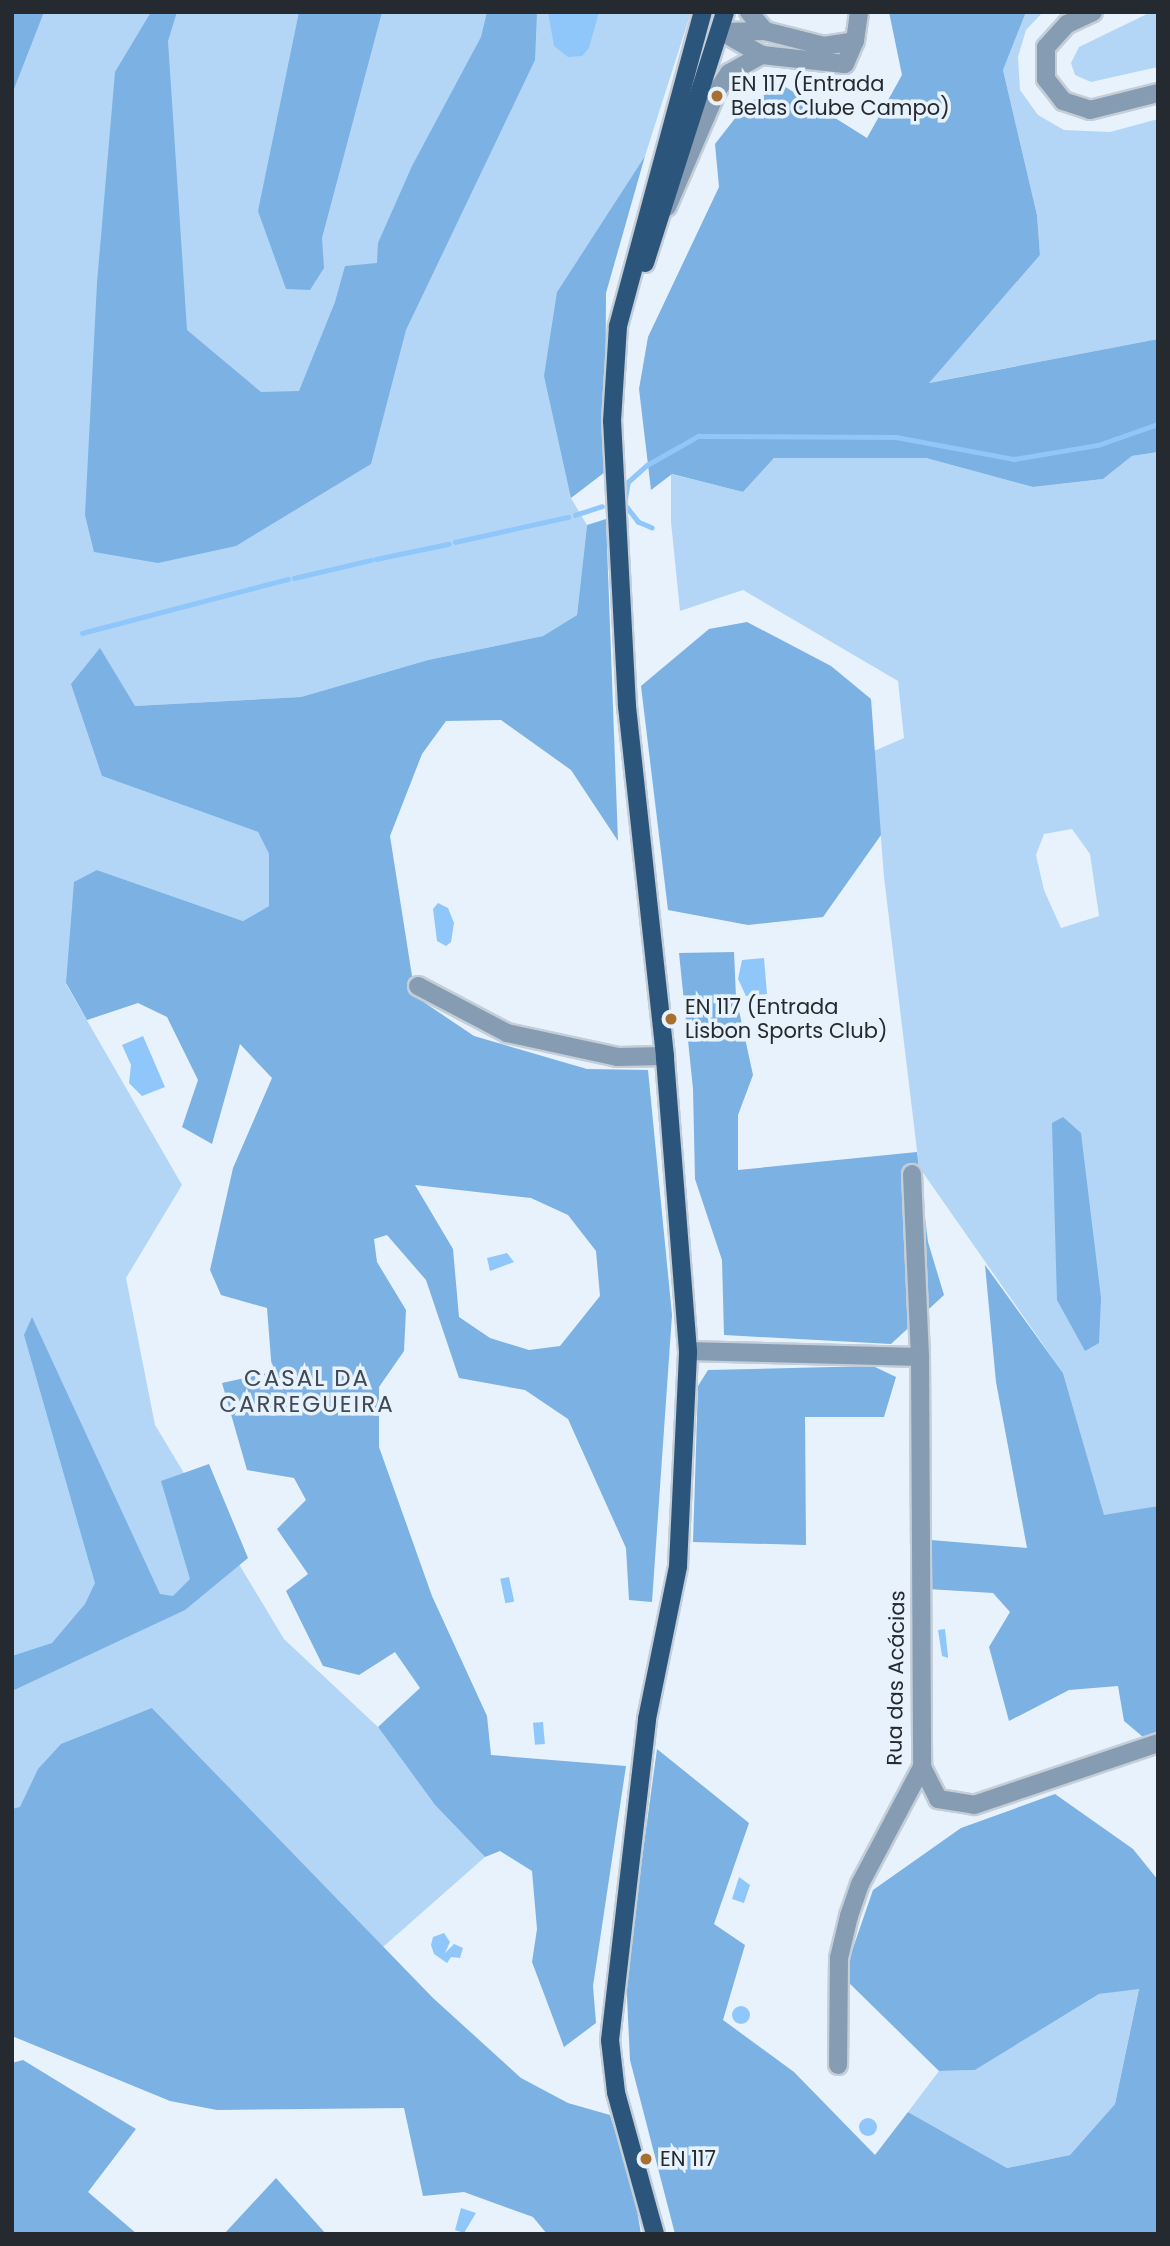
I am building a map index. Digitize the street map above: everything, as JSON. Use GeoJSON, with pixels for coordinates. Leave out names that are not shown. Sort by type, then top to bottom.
{"type":"FeatureCollection","features":[{"type":"Feature","properties":{"kind":"main road"},"geometry":{"type":"LineString","coordinates":[[655,2234],[616,2092],[610,2040],[647,1719],[678,1566],[688,1351],[664,1056],[620,615],[611,472],[618,326],[703,12]]}},
{"type":"Feature","properties":{"kind":"main road"},"geometry":{"type":"LineString","coordinates":[[717,12],[722,32]]}},
{"type":"Feature","properties":{"kind":"main road"},"geometry":{"type":"LineString","coordinates":[[615,367],[722,32],[725,12]]}},
{"type":"Feature","properties":{"kind":"main road"},"geometry":{"type":"LineString","coordinates":[[691,58],[722,32]]}},
{"type":"Feature","properties":{"kind":"street"},"geometry":{"type":"LineString","coordinates":[[749,12],[765,31]]}},
{"type":"Feature","properties":{"kind":"street"},"geometry":{"type":"LineString","coordinates":[[722,32],[762,55],[845,64],[855,41],[859,12]]}},
{"type":"Feature","properties":{"kind":"street"},"geometry":{"type":"LineString","coordinates":[[1093,12],[1067,24],[1046,47],[1046,79],[1063,101],[1090,110],[1158,93]]}},
{"type":"Feature","properties":{"kind":"street"},"geometry":{"type":"LineString","coordinates":[[722,32],[765,31],[824,46],[855,41]]}},
{"type":"Feature","properties":{"kind":"street"},"geometry":{"type":"LineString","coordinates":[[663,212],[685,173],[717,92],[729,73],[762,55]]}},
{"type":"Feature","properties":{"kind":"street"},"geometry":{"type":"LineString","coordinates":[[418,986],[507,1033],[618,1057],[664,1056]]}},
{"type":"Feature","properties":{"kind":"street","name":"Rua das Acácias"},"geometry":{"type":"LineString","coordinates":[[838,2065],[839,1958],[849,1916],[860,1884],[922,1767],[920,1357],[912,1174]]}},
{"type":"Feature","properties":{"kind":"street"},"geometry":{"type":"LineString","coordinates":[[688,1351],[920,1357]]}},
{"type":"Feature","properties":{"kind":"street"},"geometry":{"type":"LineString","coordinates":[[922,1767],[938,1798],[974,1805],[1158,1742]]}},
{"type":"Feature","properties":{"kind":"shaded area"},"geometry":{"type":"Polygon","coordinates":[[[12,12],[691,12],[645,156],[557,292],[571,498],[587,525],[577,615],[543,636],[428,660],[301,697],[135,706],[102,776],[258,832],[269,854],[269,906],[243,921],[97,870],[66,984],[182,1185],[126,1278],[155,1425],[284,1639],[378,1727],[435,1805],[485,1857],[383,1947],[152,1708],[12,1863],[12,12]]]}},
{"type":"Feature","properties":{"kind":"shaded area"},"geometry":{"type":"Polygon","coordinates":[[[12,12],[44,12],[12,94],[12,12]]]}},
{"type":"Feature","properties":{"kind":"shaded area"},"geometry":{"type":"Polygon","coordinates":[[[151,12],[177,12],[168,41],[187,330],[261,392],[299,391],[335,302],[345,266],[377,263],[378,243],[412,166],[481,37],[487,12],[537,12],[535,60],[406,330],[371,464],[236,546],[158,563],[94,552],[85,515],[97,283],[115,72],[151,12]]]}},
{"type":"Feature","properties":{"kind":"shaded area"},"geometry":{"type":"Polygon","coordinates":[[[299,12],[382,12],[322,238],[324,268],[310,290],[286,289],[258,211],[299,12]]]}},
{"type":"Feature","properties":{"kind":"shaded area"},"geometry":{"type":"Polygon","coordinates":[[[548,12],[599,12],[589,48],[582,56],[568,57],[554,46],[548,12]]]}},
{"type":"Feature","properties":{"kind":"shaded area"},"geometry":{"type":"Polygon","coordinates":[[[889,12],[1026,12],[1003,70],[1037,215],[1040,255],[929,383],[1158,339],[1158,452],[1132,456],[1103,479],[1033,487],[926,458],[774,458],[743,492],[672,474],[651,490],[639,389],[648,337],[719,187],[715,144],[747,103],[784,86],[867,138],[902,75],[889,12]]]}},
{"type":"Feature","properties":{"kind":"shaded area"},"geometry":{"type":"Polygon","coordinates":[[[1026,12],[1043,12],[1026,30],[1018,57],[1020,90],[1038,115],[1064,130],[1110,132],[1158,119],[1158,339],[928,383],[1040,255],[1037,215],[1003,70],[1026,12]]]}},
{"type":"Feature","properties":{"kind":"shaded area"},"geometry":{"type":"Polygon","coordinates":[[[1151,12],[1158,12],[1158,67],[1091,82],[1075,75],[1071,63],[1079,47],[1151,12]]]}},
{"type":"Feature","properties":{"kind":"shaded area"},"geometry":{"type":"Polygon","coordinates":[[[645,156],[606,293],[605,472],[571,498],[544,376],[557,292],[645,156]]]}},
{"type":"Feature","properties":{"kind":"shaded area"},"geometry":{"type":"Polygon","coordinates":[[[1158,452],[1158,1506],[1104,1516],[1063,1373],[919,1167],[884,877],[874,751],[904,738],[898,681],[743,590],[680,611],[671,522],[671,474],[743,492],[774,458],[926,458],[1033,487],[1103,479],[1132,456],[1158,452]],[[1072,829],[1044,834],[1036,855],[1044,890],[1061,928],[1099,916],[1090,854],[1072,829]]]}},
{"type":"Feature","properties":{"kind":"shaded area"},"geometry":{"type":"Polygon","coordinates":[[[606,519],[618,841],[571,770],[501,720],[446,721],[422,754],[390,836],[412,976],[425,1003],[474,1036],[587,1069],[648,1070],[672,1315],[652,1602],[629,1600],[626,1548],[568,1419],[525,1390],[459,1378],[426,1280],[387,1235],[374,1239],[377,1262],[406,1310],[404,1351],[379,1387],[379,1447],[432,1596],[487,1716],[491,1755],[626,1766],[593,1986],[596,2023],[564,2047],[532,1962],[537,1929],[532,1871],[500,1851],[485,1857],[435,1805],[378,1727],[420,1688],[395,1652],[359,1675],[323,1666],[286,1591],[308,1574],[277,1529],[306,1500],[294,1478],[247,1470],[222,1383],[272,1372],[267,1308],[221,1295],[210,1270],[233,1168],[272,1078],[240,1044],[212,1144],[182,1127],[198,1080],[167,1017],[138,1003],[87,1020],[66,983],[74,882],[97,870],[243,921],[269,906],[269,854],[258,832],[102,776],[71,684],[100,648],[135,706],[301,697],[428,660],[543,636],[577,615],[587,525],[606,519]],[[415,1185],[453,1249],[459,1317],[490,1338],[529,1350],[560,1346],[600,1296],[596,1251],[568,1215],[531,1198],[415,1185]]]}},
{"type":"Feature","properties":{"kind":"shaded area"},"geometry":{"type":"Polygon","coordinates":[[[747,622],[831,666],[871,699],[881,835],[823,917],[748,925],[668,910],[641,686],[709,629],[747,622]]]}},
{"type":"Feature","properties":{"kind":"shaded area"},"geometry":{"type":"Polygon","coordinates":[[[438,903],[448,908],[454,923],[451,942],[446,946],[437,941],[433,909],[438,903]]]}},
{"type":"Feature","properties":{"kind":"shaded area"},"geometry":{"type":"Polygon","coordinates":[[[734,952],[736,997],[753,1075],[738,1115],[738,1170],[917,1152],[928,1242],[944,1295],[891,1344],[724,1335],[722,1260],[695,1179],[693,1089],[679,953],[734,952]]]}},
{"type":"Feature","properties":{"kind":"shaded area"},"geometry":{"type":"Polygon","coordinates":[[[764,958],[767,994],[746,996],[738,979],[742,960],[764,958]]]}},
{"type":"Feature","properties":{"kind":"shaded area"},"geometry":{"type":"Polygon","coordinates":[[[143,1036],[165,1087],[142,1096],[129,1083],[131,1065],[122,1045],[143,1036]]]}},
{"type":"Feature","properties":{"kind":"shaded area"},"geometry":{"type":"Polygon","coordinates":[[[1063,1117],[1081,1133],[1101,1298],[1099,1343],[1085,1351],[1057,1300],[1052,1123],[1063,1117]]]}},
{"type":"Feature","properties":{"kind":"shaded area"},"geometry":{"type":"Polygon","coordinates":[[[507,1253],[514,1262],[490,1271],[487,1258],[507,1253]]]}},
{"type":"Feature","properties":{"kind":"shaded area"},"geometry":{"type":"Polygon","coordinates":[[[985,1265],[1063,1373],[1104,1515],[1158,1506],[1158,1731],[1143,1737],[1124,1721],[1118,1686],[1069,1690],[1009,1721],[989,1647],[1010,1612],[993,1593],[928,1589],[931,1540],[1027,1548],[996,1382],[985,1265]]]}},
{"type":"Feature","properties":{"kind":"shaded area"},"geometry":{"type":"Polygon","coordinates":[[[32,1317],[160,1594],[173,1596],[190,1579],[161,1481],[209,1464],[248,1558],[185,1610],[12,1691],[12,1656],[52,1643],[85,1604],[95,1583],[24,1335],[32,1317]]]}},
{"type":"Feature","properties":{"kind":"shaded area"},"geometry":{"type":"Polygon","coordinates":[[[873,1366],[896,1377],[884,1417],[805,1417],[806,1545],[693,1542],[698,1386],[708,1370],[873,1366]]]}},
{"type":"Feature","properties":{"kind":"shaded area"},"geometry":{"type":"Polygon","coordinates":[[[509,1577],[514,1601],[505,1603],[500,1579],[509,1577]]]}},
{"type":"Feature","properties":{"kind":"shaded area"},"geometry":{"type":"Polygon","coordinates":[[[945,1629],[948,1658],[942,1656],[938,1630],[945,1629]]]}},
{"type":"Feature","properties":{"kind":"shaded area"},"geometry":{"type":"Polygon","coordinates":[[[152,1708],[433,1998],[521,2078],[568,2103],[610,2115],[634,2192],[641,2234],[547,2234],[533,2217],[464,2192],[423,2196],[404,2108],[217,2110],[170,2101],[12,2036],[12,1809],[20,1807],[38,1769],[61,1744],[152,1708]]]}},
{"type":"Feature","properties":{"kind":"shaded area"},"geometry":{"type":"Polygon","coordinates":[[[543,1722],[545,1744],[535,1745],[533,1723],[543,1722]]]}},
{"type":"Feature","properties":{"kind":"shaded area"},"geometry":{"type":"Polygon","coordinates":[[[657,1749],[749,1823],[714,1924],[745,1945],[723,2020],[794,2072],[875,2155],[908,2112],[1007,2168],[1070,2155],[1115,2104],[1139,1989],[1099,1994],[975,2070],[939,2071],[843,1977],[873,1890],[961,1828],[1055,1794],[1133,1849],[1158,1880],[1158,2234],[675,2234],[630,2060],[626,1976],[657,1749]]]}},
{"type":"Feature","properties":{"kind":"shaded area"},"geometry":{"type":"Polygon","coordinates":[[[739,1877],[750,1885],[744,1903],[732,1899],[739,1877]]]}},
{"type":"Feature","properties":{"kind":"shaded area"},"geometry":{"type":"Polygon","coordinates":[[[444,1933],[450,1942],[445,1953],[454,1944],[463,1948],[460,1958],[451,1957],[447,1963],[434,1954],[431,1945],[433,1937],[444,1933]]]}},
{"type":"Feature","properties":{"kind":"shaded area"},"geometry":{"type":"Polygon","coordinates":[[[1139,1988],[1115,2104],[1070,2155],[1007,2168],[908,2112],[939,2071],[975,2070],[1099,1994],[1139,1988]]]}},
{"type":"Feature","properties":{"kind":"shaded area"},"geometry":{"type":"Polygon","coordinates":[[[741,2006],[747,2009],[750,2015],[747,2021],[741,2024],[735,2021],[732,2015],[735,2009],[741,2006]]]}},
{"type":"Feature","properties":{"kind":"shaded area"},"geometry":{"type":"Polygon","coordinates":[[[23,2060],[136,2129],[88,2192],[137,2234],[12,2234],[12,2063],[23,2060]]]}},
{"type":"Feature","properties":{"kind":"shaded area"},"geometry":{"type":"Polygon","coordinates":[[[868,2118],[874,2121],[877,2127],[874,2133],[868,2136],[862,2133],[859,2127],[862,2121],[868,2118]]]}},
{"type":"Feature","properties":{"kind":"shaded area"},"geometry":{"type":"Polygon","coordinates":[[[276,2178],[326,2234],[224,2234],[276,2178]]]}},
{"type":"Feature","properties":{"kind":"shaded area"},"geometry":{"type":"Polygon","coordinates":[[[461,2208],[476,2213],[464,2233],[455,2230],[461,2208]]]}},
{"type":"Feature","properties":{"kind":"waterway"},"geometry":{"type":"LineString","coordinates":[[652,528],[638,522],[624,504],[628,482],[647,465],[698,436],[896,437],[1014,459],[1098,445],[1158,424]]}},
{"type":"Feature","properties":{"kind":"waterway"},"geometry":{"type":"LineString","coordinates":[[575,515],[602,506]]}},
{"type":"Feature","properties":{"kind":"waterway"},"geometry":{"type":"LineString","coordinates":[[455,542],[568,517]]}},
{"type":"Feature","properties":{"kind":"waterway"},"geometry":{"type":"LineString","coordinates":[[376,559],[448,544]]}},
{"type":"Feature","properties":{"kind":"waterway"},"geometry":{"type":"LineString","coordinates":[[294,578],[371,560]]}},
{"type":"Feature","properties":{"kind":"waterway"},"geometry":{"type":"LineString","coordinates":[[82,633],[288,579]]}},
{"type":"Feature","properties":{"kind":"place","name":"EN 117 (Entrada Belas Clube Campo)"},"geometry":{"type":"Point","coordinates":[717,96]}},
{"type":"Feature","properties":{"kind":"place","name":"EN 117 (Entrada Lisbon Sports Club)"},"geometry":{"type":"Point","coordinates":[671,1019]}},
{"type":"Feature","properties":{"kind":"place","name":"EN 117"},"geometry":{"type":"Point","coordinates":[646,2159]}},
{"type":"Feature","properties":{"kind":"district","name":"CASAL DA CARREGUEIRA"},"geometry":{"type":"Point","coordinates":[307,1391]}}]}
